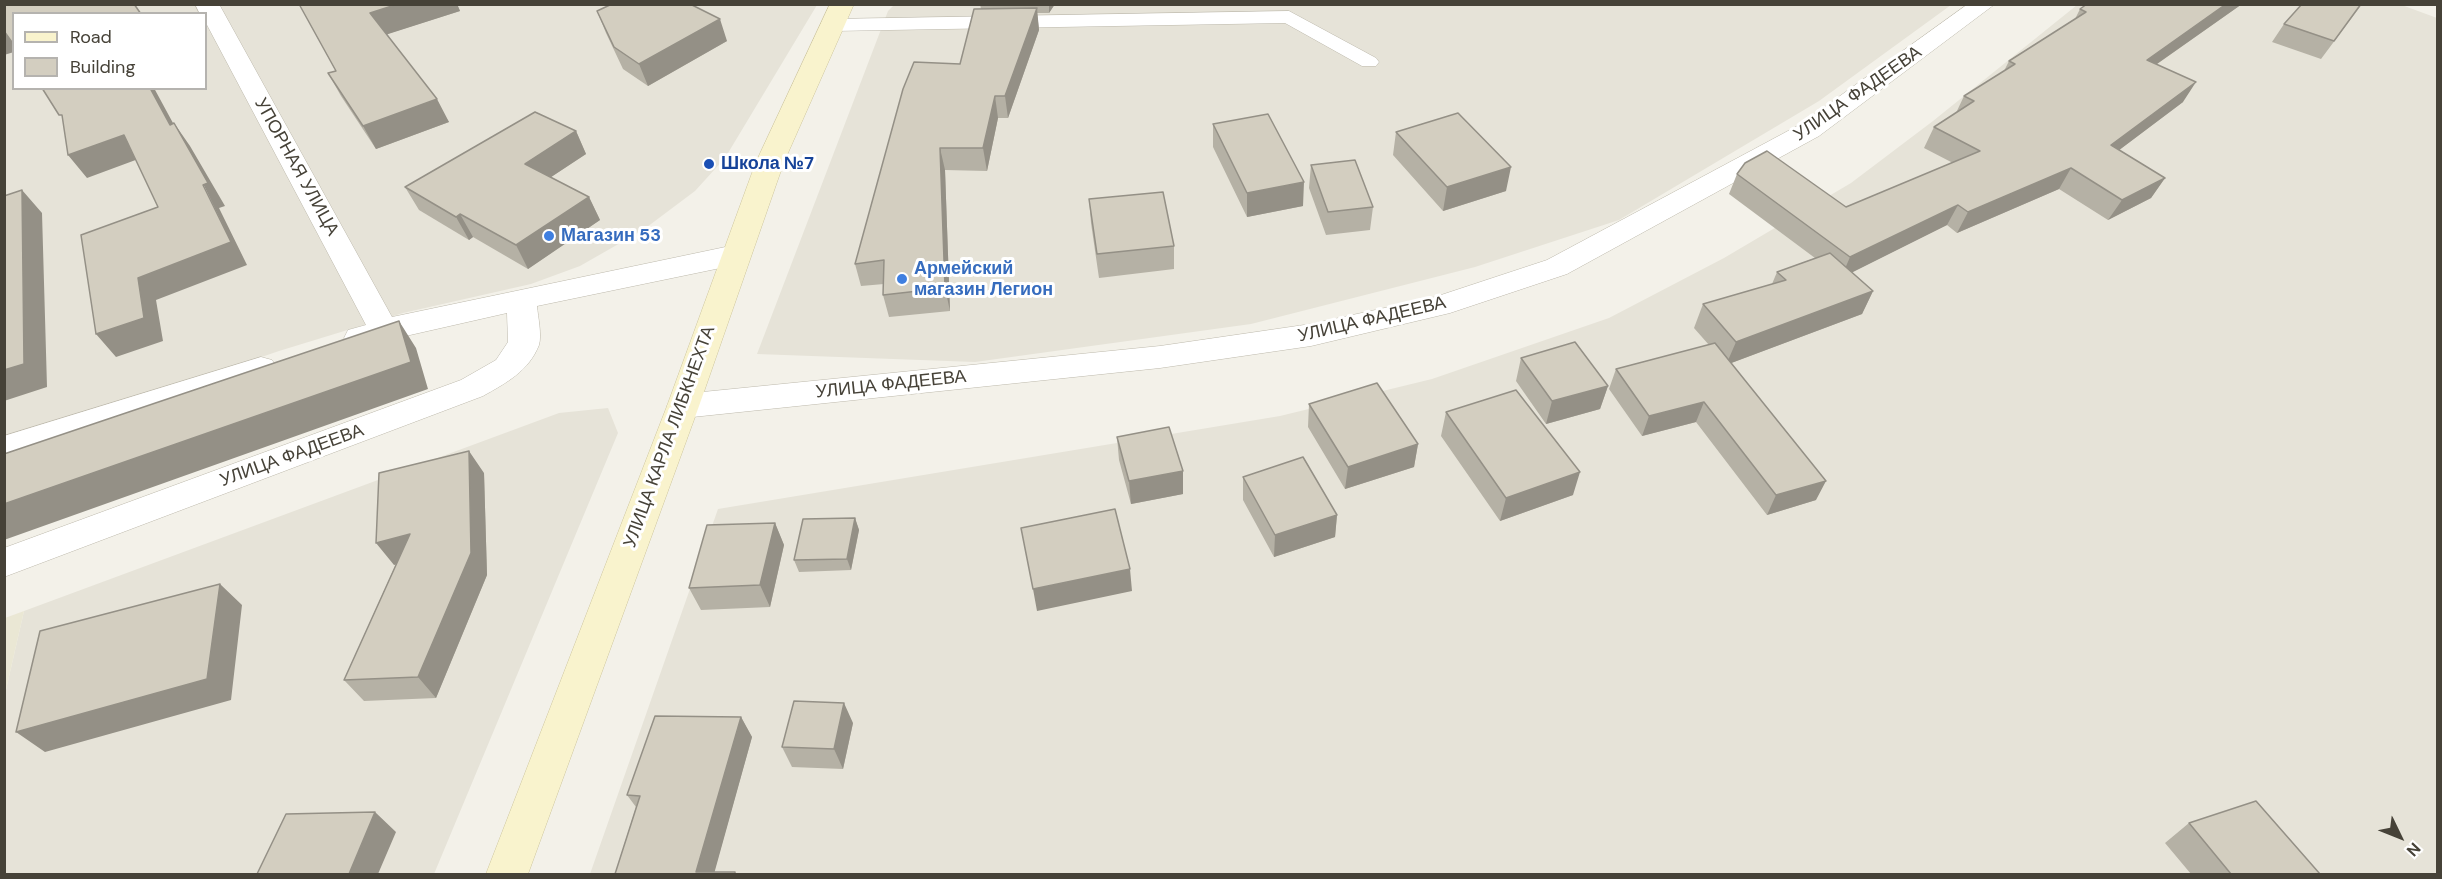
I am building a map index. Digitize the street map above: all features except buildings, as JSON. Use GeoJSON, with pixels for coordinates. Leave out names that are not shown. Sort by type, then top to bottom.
{"type":"FeatureCollection","features":[{"type":"Feature","properties":{"kind":"main road","name":"УЛИЦА КАРЛА ЛИБКНЕХТА"},"geometry":{"type":"LineString","coordinates":[[507,874],[683,406],[770,162],[838,15]]}},
{"type":"Feature","properties":{"kind":"street","name":"УЛИЦА ФАДЕЕВА"},"geometry":{"type":"LineString","coordinates":[[683,406],[1160,357],[1311,335],[1439,306],[1557,267],[1810,130],[1984,4]]}},
{"type":"Feature","properties":{"kind":"street","name":"УПОРНАЯ УЛИЦА"},"geometry":{"type":"LineString","coordinates":[[209,5],[384,330]]}},
{"type":"Feature","properties":{"kind":"street"},"geometry":{"type":"LineString","coordinates":[[328,347],[384,330],[735,255]]}},
{"type":"Feature","properties":{"kind":"street","name":"УЛИЦА ФАДЕЕВА"},"geometry":{"type":"LineString","coordinates":[[4,563],[472,388],[507,368],[524,343],[522,299]]}},
{"type":"Feature","properties":{"kind":"street"},"geometry":{"type":"LineString","coordinates":[[4,449],[284,361]]}},
{"type":"Feature","properties":{"kind":"lane"},"geometry":{"type":"LineString","coordinates":[[838,15],[1289,17],[1369,62]]}},
{"type":"Feature","properties":{"kind":"shaded area"},"geometry":{"type":"Polygon","coordinates":[[[2399,4],[2437,18],[2437,874],[590,874],[718,509],[1280,416],[1432,379],[1609,318],[1724,258],[1851,183],[1933,121],[2077,5],[2399,4]]]}},
{"type":"Feature","properties":{"kind":"shaded area"},"geometry":{"type":"Polygon","coordinates":[[[4,5],[817,5],[725,158],[695,191],[643,230],[580,266],[531,284],[403,313],[279,351],[5,445],[4,5]]]}},
{"type":"Feature","properties":{"kind":"shaded area"},"geometry":{"type":"Polygon","coordinates":[[[894,5],[1951,5],[1819,101],[1619,220],[1475,267],[1251,324],[975,362],[757,354],[888,11],[894,5]]]}},
{"type":"Feature","properties":{"kind":"shaded area"},"geometry":{"type":"Polygon","coordinates":[[[608,408],[618,433],[434,874],[5,874],[5,694],[24,611],[559,413],[608,408]]]}},
{"type":"Feature","properties":{"kind":"shaded area"},"geometry":{"type":"Polygon","coordinates":[[[24,611],[5,694],[5,618],[24,611]]]}},
{"type":"Feature","properties":{"kind":"place","name":"Школа №7"},"geometry":{"type":"Point","coordinates":[709,164]}},
{"type":"Feature","properties":{"kind":"place","name":"Магазин 53"},"geometry":{"type":"Point","coordinates":[549,236]}},
{"type":"Feature","properties":{"kind":"place","name":"Армейский магазин Легион"},"geometry":{"type":"Point","coordinates":[902,279]}}]}
